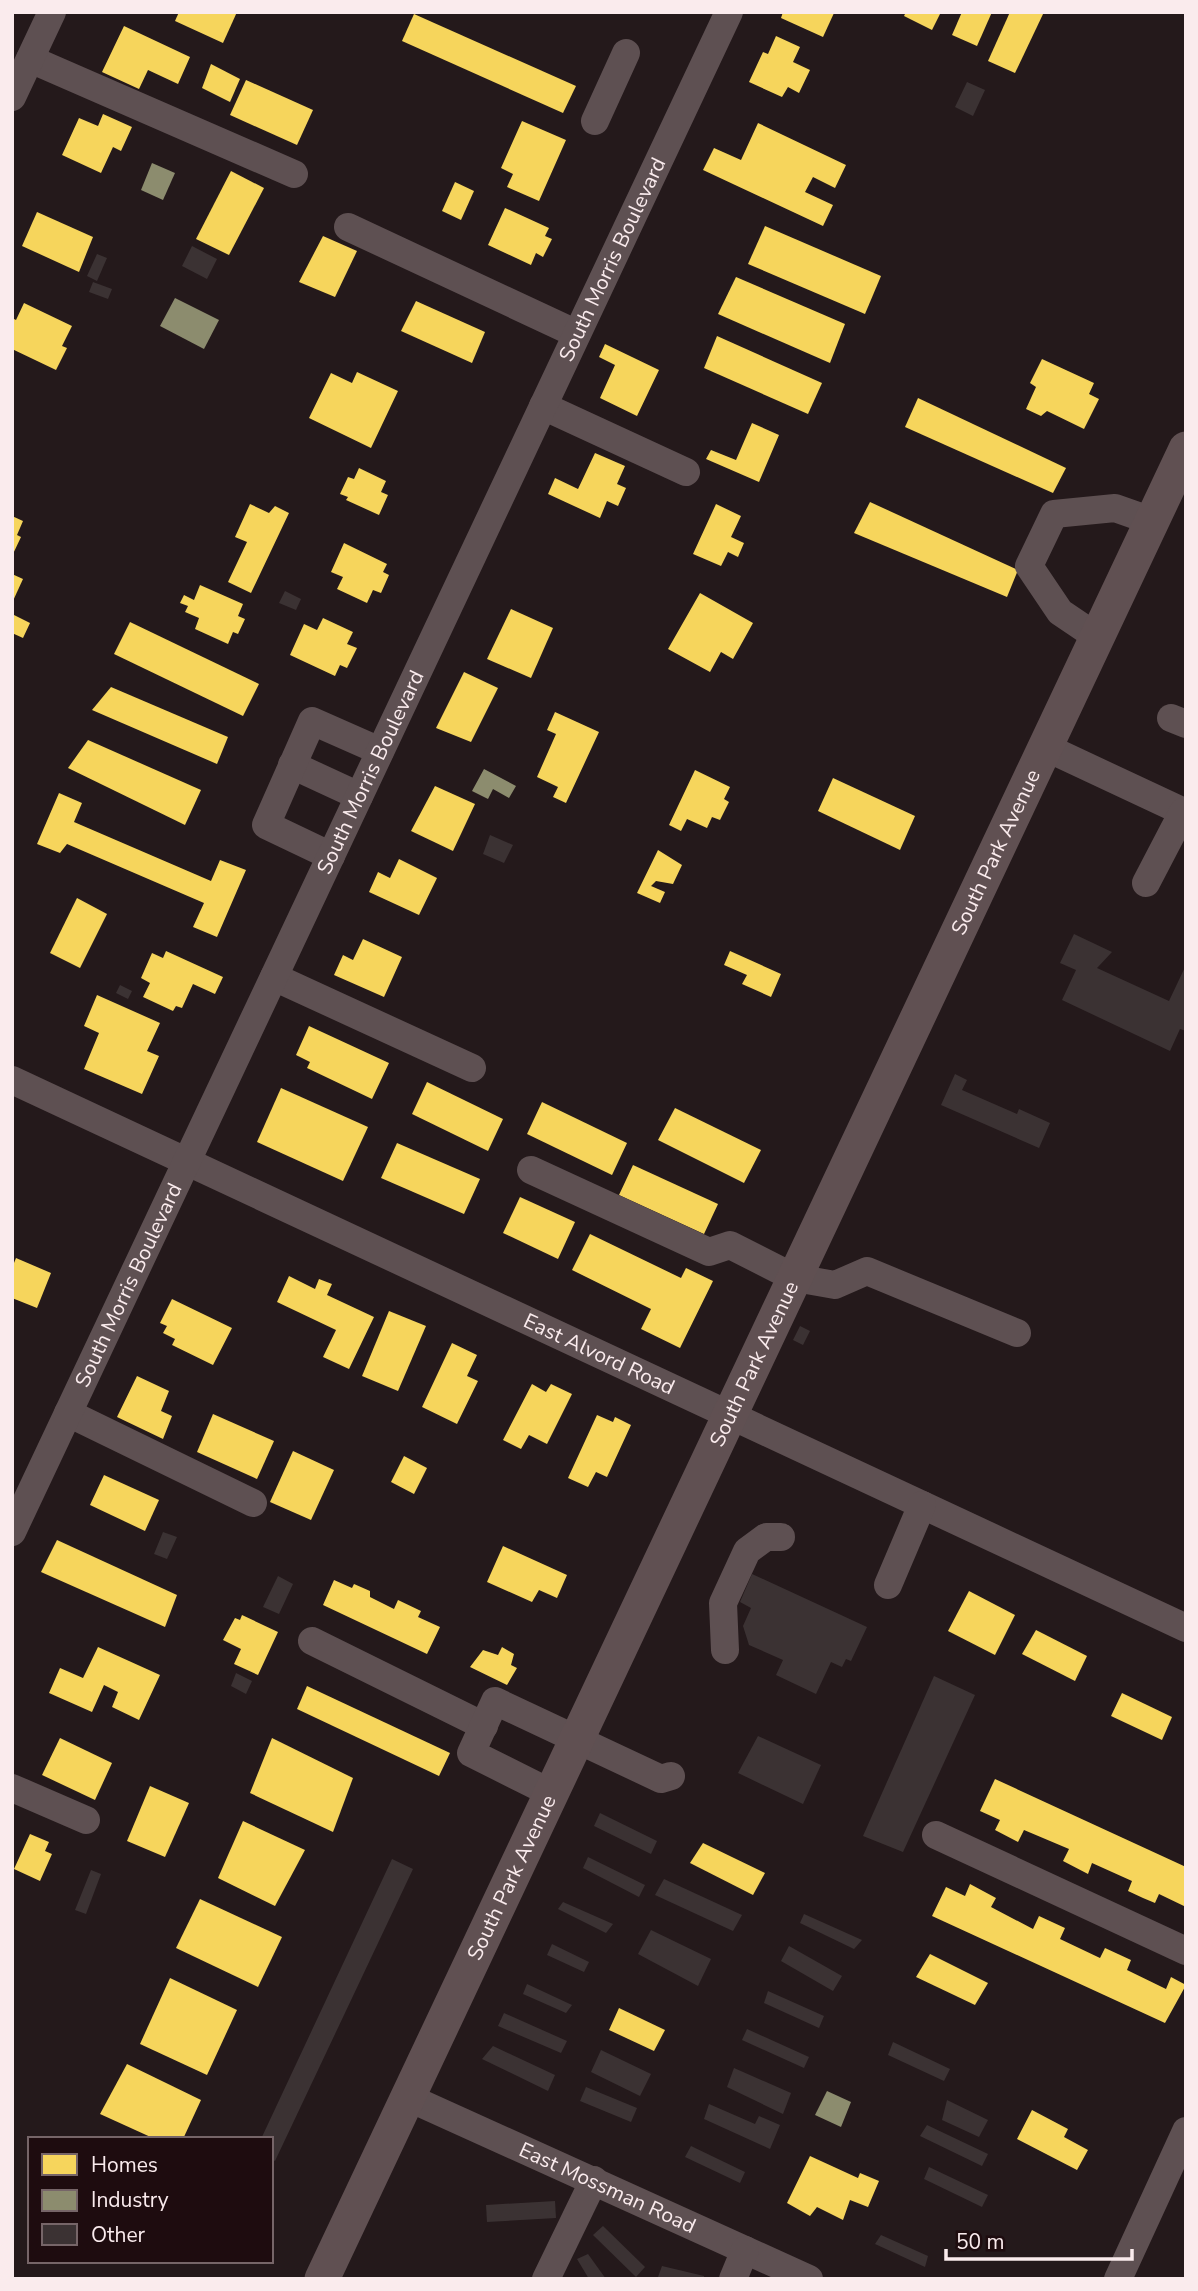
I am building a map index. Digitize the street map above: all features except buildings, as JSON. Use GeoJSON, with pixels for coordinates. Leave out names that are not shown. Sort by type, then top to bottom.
{"type":"FeatureCollection","features":[{"type":"Feature","properties":{"kind":"main road","name":"South Park Avenue"},"geometry":{"type":"LineString","coordinates":[[322,2279],[1097,637],[1183,462]]}},
{"type":"Feature","properties":{"kind":"street"},"geometry":{"type":"LineString","coordinates":[[12,97],[51,12]]}},
{"type":"Feature","properties":{"kind":"street","name":"South Morris Boulevard"},"geometry":{"type":"LineString","coordinates":[[12,1532],[575,333],[729,12]]}},
{"type":"Feature","properties":{"kind":"street"},"geometry":{"type":"LineString","coordinates":[[595,121],[626,53]]}},
{"type":"Feature","properties":{"kind":"street"},"geometry":{"type":"LineString","coordinates":[[30,59],[294,174]]}},
{"type":"Feature","properties":{"kind":"street"},"geometry":{"type":"LineString","coordinates":[[348,227],[575,333]]}},
{"type":"Feature","properties":{"kind":"street"},"geometry":{"type":"LineString","coordinates":[[543,406],[686,472]]}},
{"type":"Feature","properties":{"kind":"street"},"geometry":{"type":"LineString","coordinates":[[1097,637],[1060,612],[1029,566],[1054,514],[1115,508],[1152,521]]}},
{"type":"Feature","properties":{"kind":"street"},"geometry":{"type":"LineString","coordinates":[[331,856],[266,825],[312,721],[380,751]]}},
{"type":"Feature","properties":{"kind":"street"},"geometry":{"type":"LineString","coordinates":[[1045,747],[1185,812],[1146,883]]}},
{"type":"Feature","properties":{"kind":"street"},"geometry":{"type":"LineString","coordinates":[[292,765],[359,796]]}},
{"type":"Feature","properties":{"kind":"street"},"geometry":{"type":"LineString","coordinates":[[274,977],[471,1068]]}},
{"type":"Feature","properties":{"kind":"street","name":"East Alvord Road"},"geometry":{"type":"LineString","coordinates":[[12,1080],[1186,1628]]}},
{"type":"Feature","properties":{"kind":"street"},"geometry":{"type":"LineString","coordinates":[[531,1170],[709,1252],[730,1245],[795,1278],[835,1285],[867,1271],[1017,1333]]}},
{"type":"Feature","properties":{"kind":"street"},"geometry":{"type":"LineString","coordinates":[[68,1413],[253,1503]]}},
{"type":"Feature","properties":{"kind":"street"},"geometry":{"type":"LineString","coordinates":[[888,1585],[922,1505]]}},
{"type":"Feature","properties":{"kind":"street"},"geometry":{"type":"LineString","coordinates":[[725,1650],[723,1603],[747,1551],[766,1537],[781,1537]]}},
{"type":"Feature","properties":{"kind":"street"},"geometry":{"type":"LineString","coordinates":[[312,1641],[484,1726]]}},
{"type":"Feature","properties":{"kind":"street"},"geometry":{"type":"LineString","coordinates":[[551,1793],[471,1753],[495,1701],[660,1779],[671,1776]]}},
{"type":"Feature","properties":{"kind":"street"},"geometry":{"type":"LineString","coordinates":[[12,1788],[86,1820]]}},
{"type":"Feature","properties":{"kind":"street"},"geometry":{"type":"LineString","coordinates":[[936,1835],[1186,1951]]}},
{"type":"Feature","properties":{"kind":"street","name":"East Mossman Road"},"geometry":{"type":"LineString","coordinates":[[407,2097],[808,2279]]}},
{"type":"Feature","properties":{"kind":"street"},"geometry":{"type":"LineString","coordinates":[[1118,2279],[1186,2132]]}},
{"type":"Feature","properties":{"kind":"street"},"geometry":{"type":"LineString","coordinates":[[546,2279],[593,2180]]}},
{"type":"Feature","properties":{"kind":"street"},"geometry":{"type":"LineString","coordinates":[[733,2279],[745,2249]]}}]}
